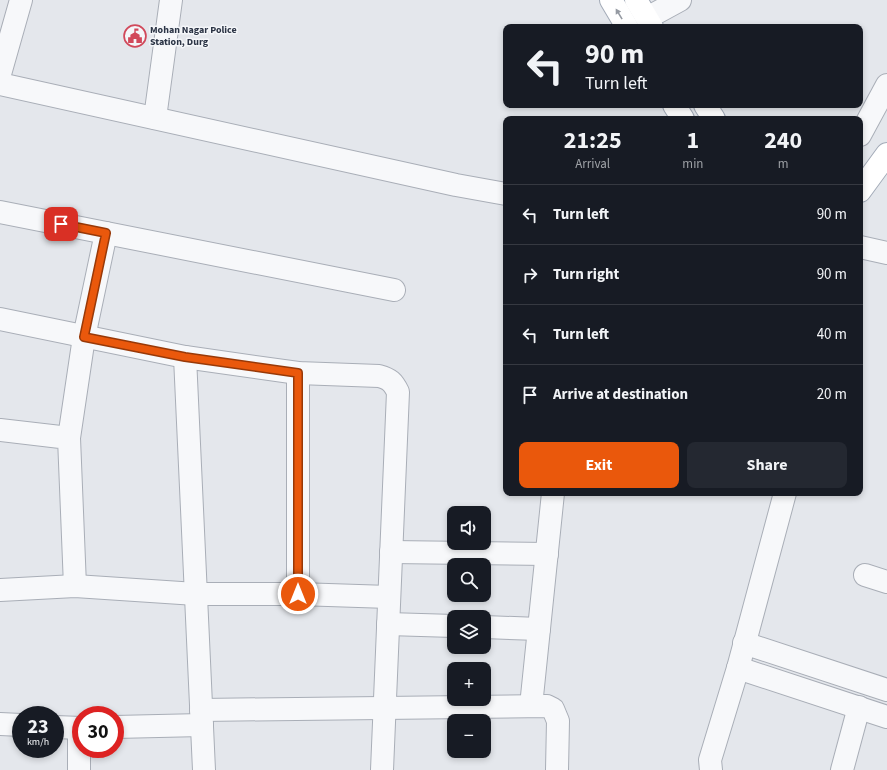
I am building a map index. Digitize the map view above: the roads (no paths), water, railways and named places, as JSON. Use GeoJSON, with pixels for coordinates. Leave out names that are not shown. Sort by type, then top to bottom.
{"type":"FeatureCollection","features":[{"type":"Feature","properties":{"kind":"main road"},"geometry":{"type":"LineString","coordinates":[[611,0],[625,24]]}},
{"type":"Feature","properties":{"kind":"main road"},"geometry":{"type":"LineString","coordinates":[[863,165],[887,148]]}},
{"type":"Feature","properties":{"kind":"main road"},"geometry":{"type":"LineString","coordinates":[[863,187],[887,154]]}},
{"type":"Feature","properties":{"kind":"street"},"geometry":{"type":"LineString","coordinates":[[0,74],[21,0]]}},
{"type":"Feature","properties":{"kind":"street"},"geometry":{"type":"LineString","coordinates":[[155,118],[171,0]]}},
{"type":"Feature","properties":{"kind":"street"},"geometry":{"type":"LineString","coordinates":[[645,15],[680,0]]}},
{"type":"Feature","properties":{"kind":"street"},"geometry":{"type":"LineString","coordinates":[[0,84],[456,185],[503,193]]}},
{"type":"Feature","properties":{"kind":"street"},"geometry":{"type":"LineString","coordinates":[[863,129],[887,85]]}},
{"type":"Feature","properties":{"kind":"street"},"geometry":{"type":"LineString","coordinates":[[0,212],[394,290]]}},
{"type":"Feature","properties":{"kind":"street"},"geometry":{"type":"LineString","coordinates":[[75,586],[69,438],[84,337],[106,233]]}},
{"type":"Feature","properties":{"kind":"street"},"geometry":{"type":"LineString","coordinates":[[863,248],[887,253]]}},
{"type":"Feature","properties":{"kind":"street"},"geometry":{"type":"LineString","coordinates":[[0,319],[185,357],[298,373],[379,376],[388,378],[394,383],[398,392],[382,770]]}},
{"type":"Feature","properties":{"kind":"street"},"geometry":{"type":"LineString","coordinates":[[185,357],[204,770]]}},
{"type":"Feature","properties":{"kind":"street"},"geometry":{"type":"LineString","coordinates":[[298,373],[298,594]]}},
{"type":"Feature","properties":{"kind":"street"},"geometry":{"type":"LineString","coordinates":[[0,430],[69,438]]}},
{"type":"Feature","properties":{"kind":"street"},"geometry":{"type":"LineString","coordinates":[[531,706],[553,496]]}},
{"type":"Feature","properties":{"kind":"street"},"geometry":{"type":"LineString","coordinates":[[711,770],[710,760],[738,668],[784,496]]}},
{"type":"Feature","properties":{"kind":"street"},"geometry":{"type":"LineString","coordinates":[[391,552],[547,554]]}},
{"type":"Feature","properties":{"kind":"street"},"geometry":{"type":"LineString","coordinates":[[865,575],[887,582]]}},
{"type":"Feature","properties":{"kind":"street"},"geometry":{"type":"LineString","coordinates":[[0,590],[75,586],[196,594],[298,594],[389,598]]}},
{"type":"Feature","properties":{"kind":"street"},"geometry":{"type":"LineString","coordinates":[[388,624],[447,626]]}},
{"type":"Feature","properties":{"kind":"street"},"geometry":{"type":"LineString","coordinates":[[491,627],[539,629]]}},
{"type":"Feature","properties":{"kind":"street"},"geometry":{"type":"LineString","coordinates":[[744,643],[887,690]]}},
{"type":"Feature","properties":{"kind":"street"},"geometry":{"type":"LineString","coordinates":[[738,668],[887,717]]}},
{"type":"Feature","properties":{"kind":"street"},"geometry":{"type":"LineString","coordinates":[[124,726],[201,718],[385,708],[547,706],[555,713],[558,721],[557,770]]}},
{"type":"Feature","properties":{"kind":"street"},"geometry":{"type":"LineString","coordinates":[[842,770],[859,708]]}},
{"type":"Feature","properties":{"kind":"street"},"geometry":{"type":"LineString","coordinates":[[0,724],[12,725]]}},
{"type":"Feature","properties":{"kind":"street"},"geometry":{"type":"LineString","coordinates":[[79,758],[79,770]]}},
{"type":"Feature","properties":{"kind":"place","name":"Mohan Nagar Police Station, Durg"},"geometry":{"type":"Point","coordinates":[135,36]}}]}
